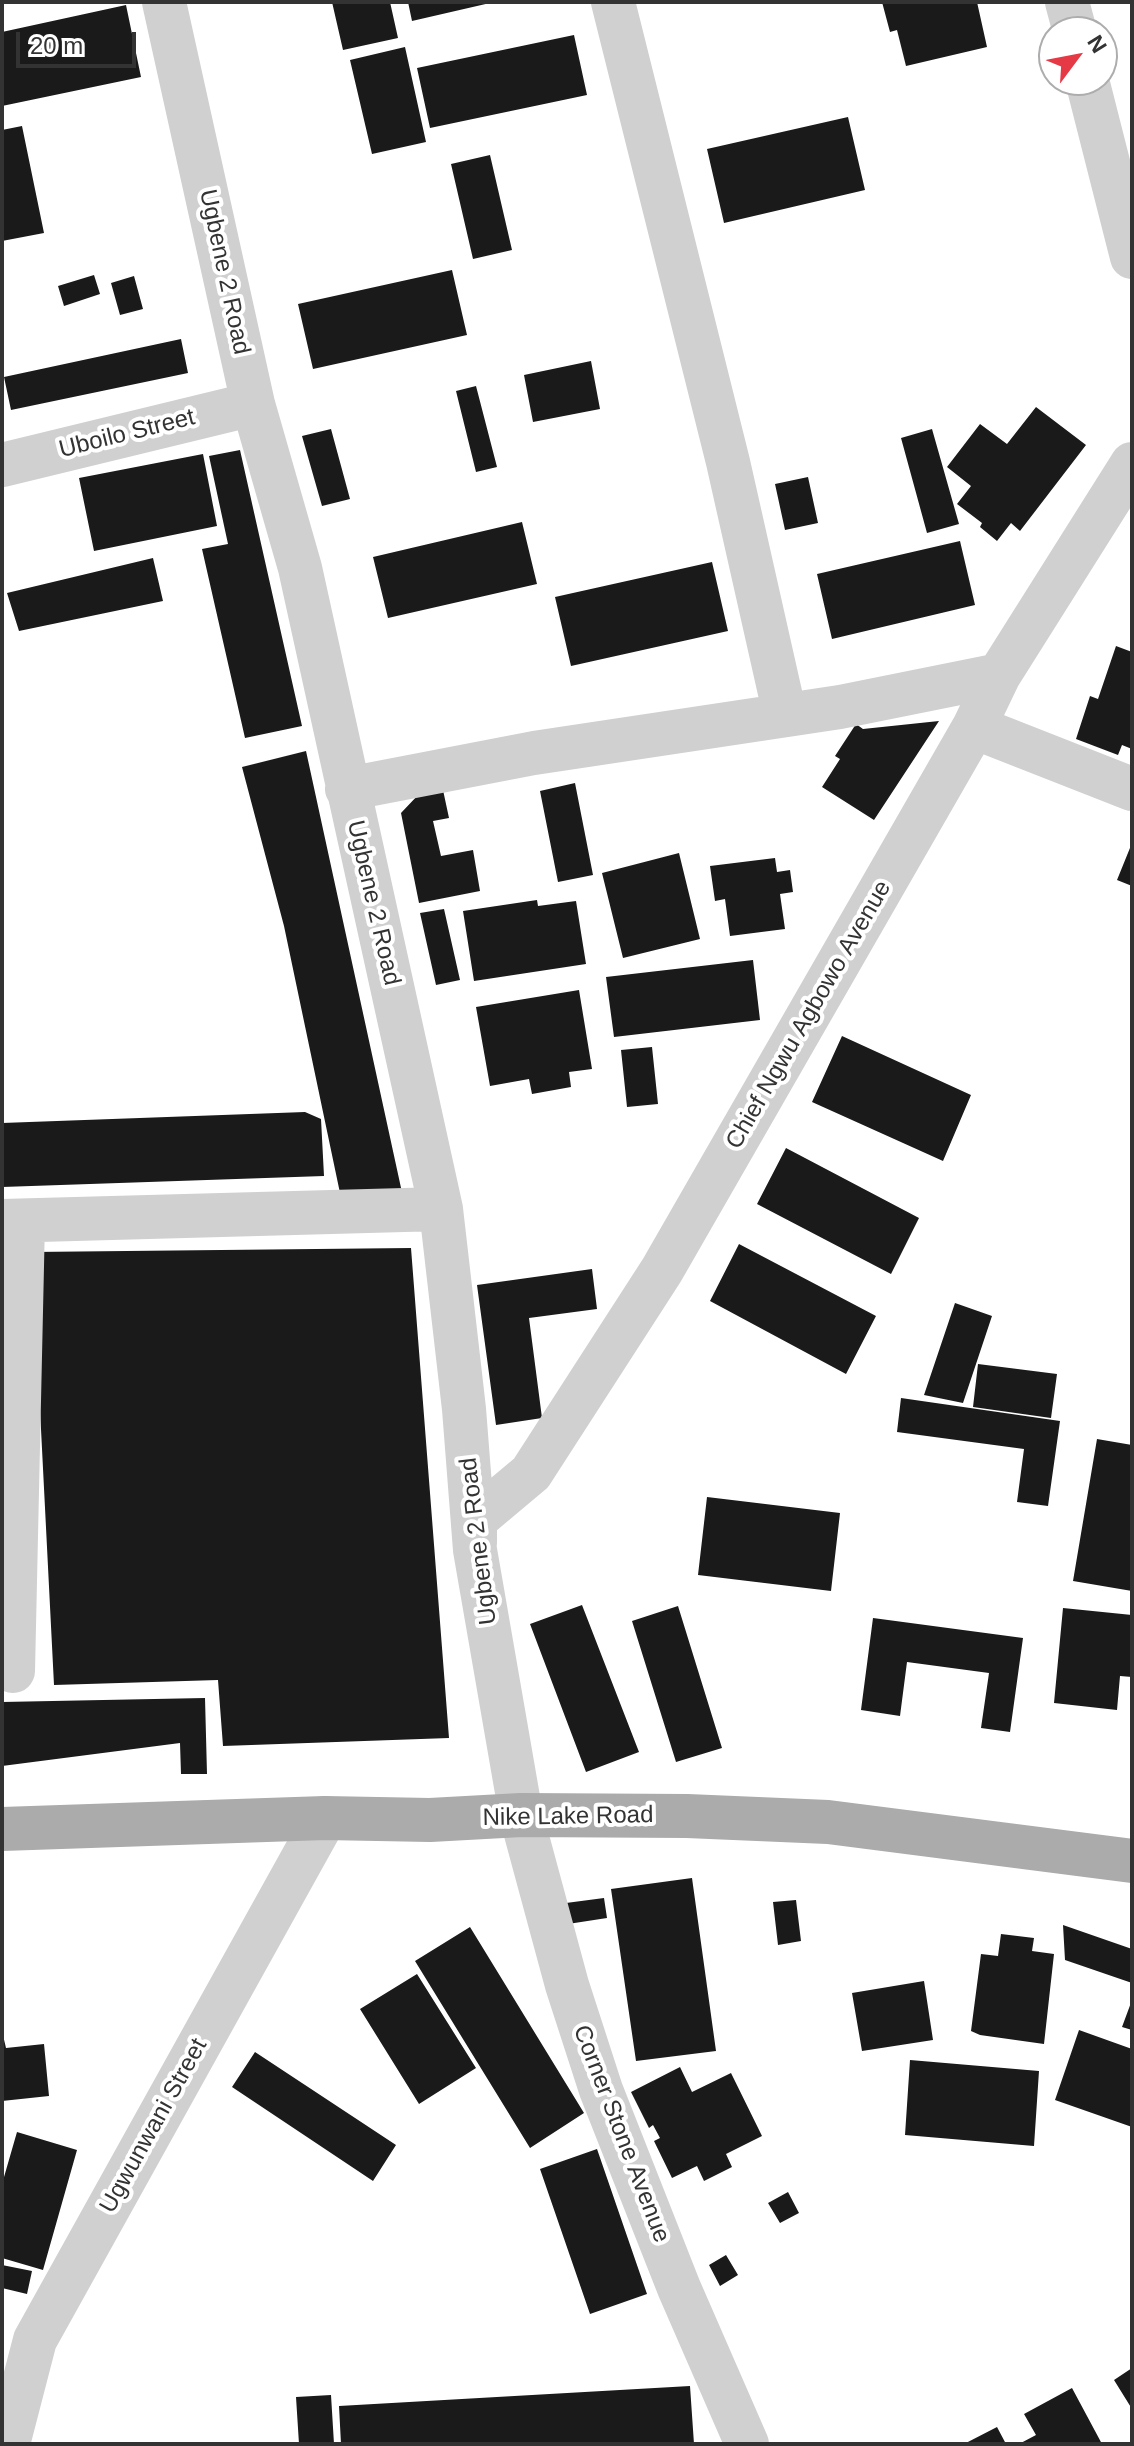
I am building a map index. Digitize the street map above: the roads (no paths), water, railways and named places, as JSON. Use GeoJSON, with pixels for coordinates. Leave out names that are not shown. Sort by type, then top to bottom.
{"type":"FeatureCollection","features":[{"type":"Feature","properties":{"kind":"main road","name":"Nike Lake Road"},"geometry":{"type":"LineString","coordinates":[[2,1829],[325,1818],[430,1820],[521,1815],[687,1816],[828,1822],[1132,1861]]}},
{"type":"Feature","properties":{"kind":"street","name":"Ugbene 2 Road"},"geometry":{"type":"LineString","coordinates":[[164,2],[253,404],[300,568],[441,1209],[464,1409],[475,1550],[521,1815]]}},
{"type":"Feature","properties":{"kind":"street"},"geometry":{"type":"LineString","coordinates":[[613,2],[728,462],[785,715]]}},
{"type":"Feature","properties":{"kind":"street"},"geometry":{"type":"LineString","coordinates":[[1091,96],[1132,257]]}},
{"type":"Feature","properties":{"kind":"street","name":"Uboilo Street"},"geometry":{"type":"LineString","coordinates":[[2,465],[253,404]]}},
{"type":"Feature","properties":{"kind":"street","name":"Chief Ngwu Agbowo Avenue"},"geometry":{"type":"LineString","coordinates":[[475,1550],[475,1520],[531,1473],[662,1270],[974,727],[999,675],[1132,464]]}},
{"type":"Feature","properties":{"kind":"street"},"geometry":{"type":"LineString","coordinates":[[347,789],[534,753],[785,715],[999,675]]}},
{"type":"Feature","properties":{"kind":"street"},"geometry":{"type":"LineString","coordinates":[[974,727],[1132,789]]}},
{"type":"Feature","properties":{"kind":"street"},"geometry":{"type":"LineString","coordinates":[[13,1671],[12,1221],[441,1209]]}},
{"type":"Feature","properties":{"kind":"street","name":"Corner Stone Avenue"},"geometry":{"type":"LineString","coordinates":[[521,1815],[567,1985],[601,2090],[679,2288],[747,2444]]}},
{"type":"Feature","properties":{"kind":"street","name":"Ugwunwani Street"},"geometry":{"type":"LineString","coordinates":[[8,2444],[19,2338],[325,1818]]}}]}
